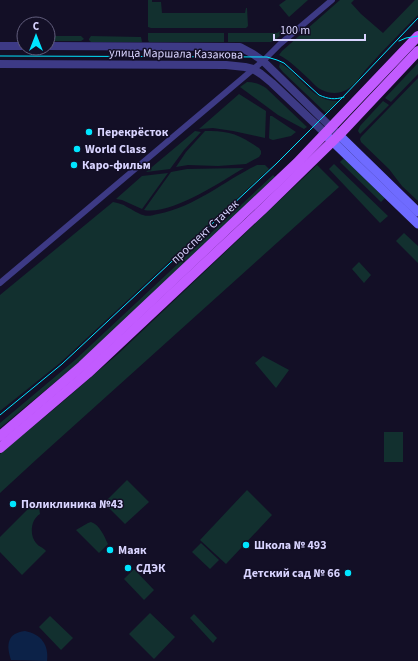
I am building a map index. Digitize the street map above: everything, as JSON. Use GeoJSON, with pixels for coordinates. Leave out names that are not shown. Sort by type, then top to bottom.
{"type":"FeatureCollection","features":[{"type":"Feature","properties":{"kind":"main road","name":"проспект Стачек"},"geometry":{"type":"LineString","coordinates":[[0,448],[94,368],[274,198],[332,135],[418,36]]}},
{"type":"Feature","properties":{"kind":"main road","name":"проспект Стачек"},"geometry":{"type":"LineString","coordinates":[[0,436],[104,346],[297,163],[332,135],[418,52]]}},
{"type":"Feature","properties":{"kind":"main road"},"geometry":{"type":"LineString","coordinates":[[332,135],[418,212]]}},
{"type":"Feature","properties":{"kind":"main road"},"geometry":{"type":"LineString","coordinates":[[332,135],[418,224]]}},
{"type":"Feature","properties":{"kind":"street"},"geometry":{"type":"LineString","coordinates":[[0,283],[263,61],[280,44],[332,0]]}},
{"type":"Feature","properties":{"kind":"street"},"geometry":{"type":"LineString","coordinates":[[0,46],[16,46]]}},
{"type":"Feature","properties":{"kind":"street","name":"улица Маршала Казакова"},"geometry":{"type":"LineString","coordinates":[[56,46],[240,47],[254,54],[263,61],[332,135]]}},
{"type":"Feature","properties":{"kind":"street","name":"улица Маршала Казакова"},"geometry":{"type":"LineString","coordinates":[[0,64],[236,65],[253,69],[272,83],[332,135]]}},
{"type":"Feature","properties":{"kind":"green space"},"geometry":{"type":"Polygon","coordinates":[[[148,0],[152,0],[152,2],[161,2],[162,13],[245,13],[247,8],[248,26],[246,28],[151,28],[148,27],[148,0]]]}},
{"type":"Feature","properties":{"kind":"green space"},"geometry":{"type":"Polygon","coordinates":[[[286,0],[308,0],[289,17],[279,5],[286,0]]]}},
{"type":"Feature","properties":{"kind":"green space"},"geometry":{"type":"Polygon","coordinates":[[[340,0],[354,0],[351,3],[383,33],[415,0],[418,0],[418,15],[366,69],[351,87],[342,92],[332,93],[319,88],[291,63],[279,55],[340,0]]]}},
{"type":"Feature","properties":{"kind":"green space"},"geometry":{"type":"Polygon","coordinates":[[[287,27],[289,29],[271,42],[228,42],[228,33],[277,33],[287,27]]]}},
{"type":"Feature","properties":{"kind":"green space"},"geometry":{"type":"Polygon","coordinates":[[[148,33],[224,33],[224,42],[149,42],[148,33]]]}},
{"type":"Feature","properties":{"kind":"green space"},"geometry":{"type":"Polygon","coordinates":[[[56,36],[81,36],[84,39],[81,41],[56,41],[56,36]]]}},
{"type":"Feature","properties":{"kind":"green space"},"geometry":{"type":"Polygon","coordinates":[[[91,36],[141,37],[142,42],[91,42],[89,39],[91,36]]]}},
{"type":"Feature","properties":{"kind":"green space"},"geometry":{"type":"Polygon","coordinates":[[[280,63],[290,70],[312,91],[324,99],[338,101],[326,113],[283,72],[279,67],[280,63]]]}},
{"type":"Feature","properties":{"kind":"green space"},"geometry":{"type":"Polygon","coordinates":[[[418,63],[418,74],[391,102],[385,98],[418,63]]]}},
{"type":"Feature","properties":{"kind":"green space"},"geometry":{"type":"Polygon","coordinates":[[[418,78],[418,201],[402,186],[389,169],[361,142],[360,139],[418,78]]]}},
{"type":"Feature","properties":{"kind":"green space"},"geometry":{"type":"Polygon","coordinates":[[[247,82],[252,82],[266,88],[307,127],[304,129],[278,115],[240,87],[247,82]]]}},
{"type":"Feature","properties":{"kind":"green space"},"geometry":{"type":"Polygon","coordinates":[[[239,94],[266,111],[265,138],[213,128],[199,129],[239,94]]]}},
{"type":"Feature","properties":{"kind":"green space"},"geometry":{"type":"Polygon","coordinates":[[[383,101],[389,105],[360,134],[358,131],[360,126],[383,101]]]}},
{"type":"Feature","properties":{"kind":"green space"},"geometry":{"type":"Polygon","coordinates":[[[270,116],[296,132],[291,136],[273,140],[270,139],[270,116]]]}},
{"type":"Feature","properties":{"kind":"green space"},"geometry":{"type":"Polygon","coordinates":[[[195,131],[201,132],[184,150],[170,169],[146,172],[195,131]]]}},
{"type":"Feature","properties":{"kind":"green space"},"geometry":{"type":"Polygon","coordinates":[[[205,131],[221,131],[234,134],[259,148],[261,154],[259,157],[246,164],[218,166],[188,165],[176,167],[186,152],[205,131]]]}},
{"type":"Feature","properties":{"kind":"green space"},"geometry":{"type":"Polygon","coordinates":[[[344,158],[385,198],[381,202],[340,162],[344,158]]]}},
{"type":"Feature","properties":{"kind":"green space"},"geometry":{"type":"Polygon","coordinates":[[[334,164],[388,216],[380,223],[329,169],[334,164]]]}},
{"type":"Feature","properties":{"kind":"green space"},"geometry":{"type":"Polygon","coordinates":[[[257,165],[265,165],[269,169],[60,363],[0,411],[0,295],[113,202],[124,205],[145,216],[172,211],[197,200],[257,165]]]}},
{"type":"Feature","properties":{"kind":"green space"},"geometry":{"type":"Polygon","coordinates":[[[317,165],[339,187],[0,493],[0,454],[119,353],[317,165]]]}},
{"type":"Feature","properties":{"kind":"green space"},"geometry":{"type":"Polygon","coordinates":[[[244,168],[182,203],[168,208],[144,210],[171,172],[187,169],[244,168]]]}},
{"type":"Feature","properties":{"kind":"green space"},"geometry":{"type":"Polygon","coordinates":[[[168,173],[142,209],[122,200],[116,199],[142,176],[168,173]]]}},
{"type":"Feature","properties":{"kind":"green space"},"geometry":{"type":"Polygon","coordinates":[[[273,175],[275,177],[107,337],[0,428],[0,423],[75,360],[273,175]]]}},
{"type":"Feature","properties":{"kind":"green space"},"geometry":{"type":"Polygon","coordinates":[[[404,233],[418,246],[418,263],[396,241],[404,233]]]}},
{"type":"Feature","properties":{"kind":"green space"},"geometry":{"type":"Polygon","coordinates":[[[359,262],[371,275],[364,283],[352,269],[359,262]]]}},
{"type":"Feature","properties":{"kind":"green space"},"geometry":{"type":"Polygon","coordinates":[[[263,356],[289,370],[276,388],[255,363],[263,356]]]}},
{"type":"Feature","properties":{"kind":"green space"},"geometry":{"type":"Polygon","coordinates":[[[384,432],[403,432],[403,462],[384,462],[384,432]]]}},
{"type":"Feature","properties":{"kind":"green space"},"geometry":{"type":"Polygon","coordinates":[[[127,480],[149,502],[125,524],[104,503],[127,480]]]}},
{"type":"Feature","properties":{"kind":"green space"},"geometry":{"type":"Polygon","coordinates":[[[247,490],[272,515],[226,564],[200,540],[247,490]]]}},
{"type":"Feature","properties":{"kind":"green space"},"geometry":{"type":"Polygon","coordinates":[[[38,501],[40,514],[33,523],[32,536],[37,544],[46,551],[22,575],[0,552],[0,537],[32,505],[38,501]]]}},
{"type":"Feature","properties":{"kind":"green space"},"geometry":{"type":"Polygon","coordinates":[[[91,522],[99,528],[108,544],[99,553],[76,530],[91,522]]]}},
{"type":"Feature","properties":{"kind":"green space"},"geometry":{"type":"Polygon","coordinates":[[[201,543],[219,560],[210,569],[192,552],[201,543]]]}},
{"type":"Feature","properties":{"kind":"green space"},"geometry":{"type":"Polygon","coordinates":[[[134,569],[154,590],[144,600],[124,579],[134,569]]]}},
{"type":"Feature","properties":{"kind":"green space"},"geometry":{"type":"Polygon","coordinates":[[[150,613],[175,637],[154,659],[129,634],[150,613]]]}},
{"type":"Feature","properties":{"kind":"green space"},"geometry":{"type":"Polygon","coordinates":[[[194,614],[217,638],[213,643],[190,618],[194,614]]]}},
{"type":"Feature","properties":{"kind":"green space"},"geometry":{"type":"Polygon","coordinates":[[[50,616],[73,638],[61,650],[39,627],[50,616]]]}},
{"type":"Feature","properties":{"kind":"water"},"geometry":{"type":"Polygon","coordinates":[[[25,631],[31,632],[43,641],[47,650],[47,661],[11,660],[8,645],[9,641],[15,634],[25,631]]]}},
{"type":"Feature","properties":{"kind":"tram line"},"geometry":{"type":"LineString","coordinates":[[0,415],[62,364],[276,164],[342,98],[418,18]]}},
{"type":"Feature","properties":{"kind":"tram line"},"geometry":{"type":"LineString","coordinates":[[399,41],[418,36]]}},
{"type":"Feature","properties":{"kind":"tram line"},"geometry":{"type":"LineString","coordinates":[[0,56],[267,57],[284,63],[319,95],[332,99],[344,97]]}},
{"type":"Feature","properties":{"kind":"place","name":"Перекрёсток"},"geometry":{"type":"Point","coordinates":[89,132]}},
{"type":"Feature","properties":{"kind":"place","name":"World Class"},"geometry":{"type":"Point","coordinates":[77,149]}},
{"type":"Feature","properties":{"kind":"place","name":"Каро-фильм"},"geometry":{"type":"Point","coordinates":[74,165]}},
{"type":"Feature","properties":{"kind":"place","name":"Поликлиника №43"},"geometry":{"type":"Point","coordinates":[13,504]}},
{"type":"Feature","properties":{"kind":"place","name":"Школа № 493"},"geometry":{"type":"Point","coordinates":[246,545]}},
{"type":"Feature","properties":{"kind":"place","name":"Маяк"},"geometry":{"type":"Point","coordinates":[110,550]}},
{"type":"Feature","properties":{"kind":"place","name":"СДЭК"},"geometry":{"type":"Point","coordinates":[128,568]}},
{"type":"Feature","properties":{"kind":"place","name":"Детский сад № 66"},"geometry":{"type":"Point","coordinates":[348,573]}}]}
